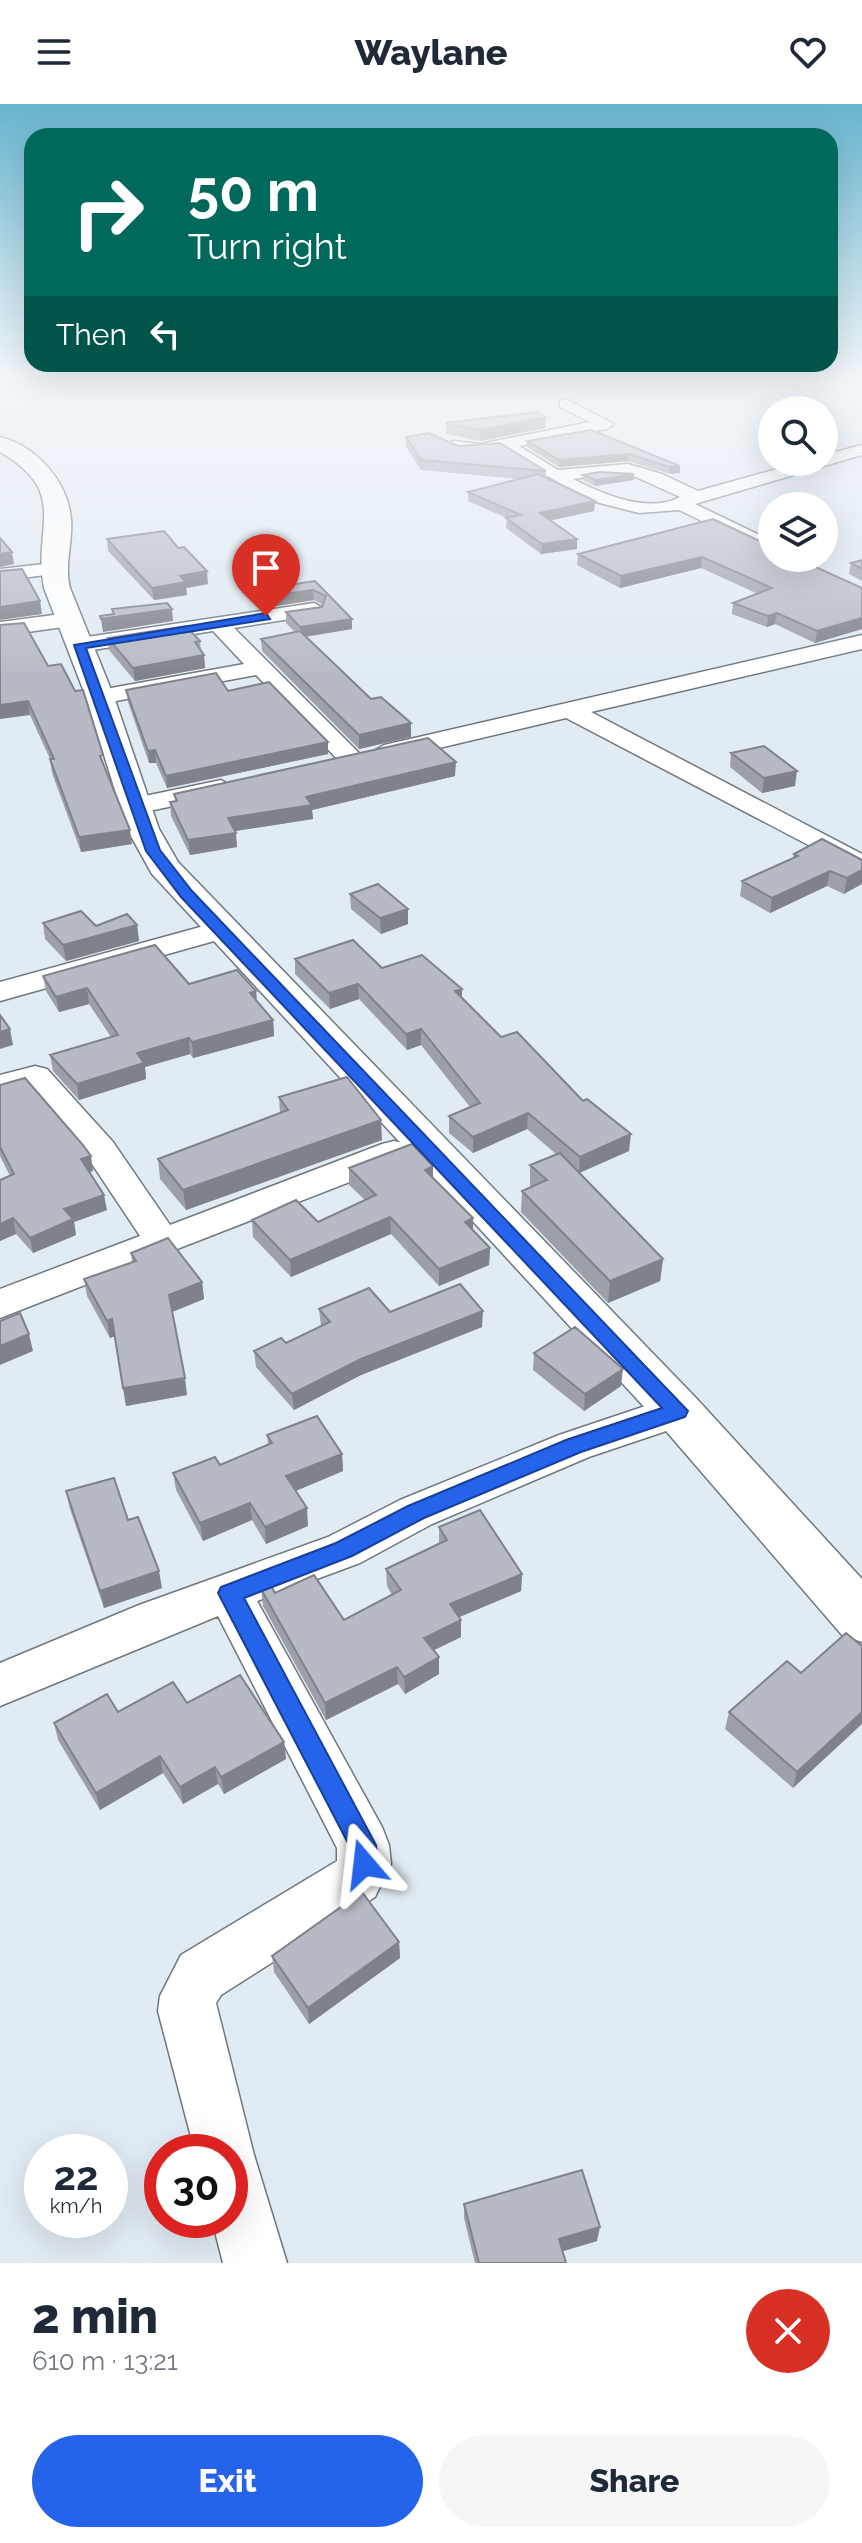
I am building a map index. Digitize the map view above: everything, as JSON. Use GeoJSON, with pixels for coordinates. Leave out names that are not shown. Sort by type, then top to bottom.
{"type":"FeatureCollection","features":[{"type":"Feature","properties":{"kind":"street"},"geometry":{"type":"LineString","coordinates":[[43,477],[50,488],[59,518],[53,569],[153,851],[186,894],[678,1411],[862,1618]]}},
{"type":"Feature","properties":{"kind":"street"},"geometry":{"type":"LineString","coordinates":[[558,477],[633,507],[689,501],[772,477]]}},
{"type":"Feature","properties":{"kind":"street"},"geometry":{"type":"LineString","coordinates":[[652,477],[758,541]]}},
{"type":"Feature","properties":{"kind":"street"},"geometry":{"type":"LineString","coordinates":[[0,575],[53,569]]}},
{"type":"Feature","properties":{"kind":"street"},"geometry":{"type":"LineString","coordinates":[[0,629],[75,633],[218,624],[314,609]]}},
{"type":"Feature","properties":{"kind":"street"},"geometry":{"type":"LineString","coordinates":[[218,624],[352,760]]}},
{"type":"Feature","properties":{"kind":"street"},"geometry":{"type":"LineString","coordinates":[[321,767],[862,642]]}},
{"type":"Feature","properties":{"kind":"street"},"geometry":{"type":"LineString","coordinates":[[100,697],[258,668]]}},
{"type":"Feature","properties":{"kind":"street"},"geometry":{"type":"LineString","coordinates":[[569,710],[862,865]]}},
{"type":"Feature","properties":{"kind":"street"},"geometry":{"type":"LineString","coordinates":[[135,806],[243,783]]}},
{"type":"Feature","properties":{"kind":"street"},"geometry":{"type":"LineString","coordinates":[[0,992],[222,930]]}},
{"type":"Feature","properties":{"kind":"street"},"geometry":{"type":"LineString","coordinates":[[20,1075],[101,1150],[162,1241]]}},
{"type":"Feature","properties":{"kind":"street"},"geometry":{"type":"LineString","coordinates":[[0,1304],[423,1140]]}},
{"type":"Feature","properties":{"kind":"street"},"geometry":{"type":"LineString","coordinates":[[0,1685],[156,1619],[344,1550],[416,1512],[574,1446],[678,1411]]}},
{"type":"Feature","properties":{"kind":"street"},"geometry":{"type":"LineString","coordinates":[[220,2134],[187,2011],[188,1996],[201,1975],[356,1879],[364,1864],[363,1845],[229,1593]]}},
{"type":"Feature","properties":{"kind":"street"},"geometry":{"type":"LineString","coordinates":[[248,2237],[255,2263]]}},
{"type":"Feature","properties":{"kind":"building"},"geometry":{"type":"Polygon","coordinates":[[[527,477],[544,477],[595,501],[540,513],[577,539],[542,544],[506,518],[521,515],[468,492],[527,477]]]}},
{"type":"Feature","properties":{"kind":"building"},"geometry":{"type":"Polygon","coordinates":[[[587,477],[616,477],[595,480],[587,477]]]}},
{"type":"Feature","properties":{"kind":"building"},"geometry":{"type":"Polygon","coordinates":[[[713,519],[758,540],[758,572],[827,572],[862,588],[862,618],[817,631],[777,613],[768,616],[733,603],[772,588],[702,557],[621,576],[578,554],[713,519]]]}},
{"type":"Feature","properties":{"kind":"building"},"geometry":{"type":"Polygon","coordinates":[[[164,531],[178,548],[184,547],[207,571],[180,576],[186,582],[152,588],[107,539],[164,531]]]}},
{"type":"Feature","properties":{"kind":"building"},"geometry":{"type":"Polygon","coordinates":[[[0,538],[12,552],[0,554],[0,538]]]}},
{"type":"Feature","properties":{"kind":"building"},"geometry":{"type":"Polygon","coordinates":[[[862,560],[862,569],[851,563],[862,560]]]}},
{"type":"Feature","properties":{"kind":"building"},"geometry":{"type":"Polygon","coordinates":[[[22,569],[40,601],[0,607],[0,571],[22,569]]]}},
{"type":"Feature","properties":{"kind":"building"},"geometry":{"type":"Polygon","coordinates":[[[315,581],[352,619],[300,627],[286,612],[322,607],[326,596],[313,590],[270,596],[262,589],[315,581]]]}},
{"type":"Feature","properties":{"kind":"building"},"geometry":{"type":"Polygon","coordinates":[[[167,603],[172,609],[101,619],[100,616],[114,614],[112,609],[167,603]]]}},
{"type":"Feature","properties":{"kind":"building"},"geometry":{"type":"Polygon","coordinates":[[[24,623],[48,666],[61,664],[75,691],[83,690],[103,755],[100,756],[130,830],[79,837],[50,759],[54,759],[28,701],[0,705],[0,625],[24,623]]]}},
{"type":"Feature","properties":{"kind":"building"},"geometry":{"type":"Polygon","coordinates":[[[186,626],[200,641],[195,642],[204,655],[133,668],[108,638],[186,626]]]}},
{"type":"Feature","properties":{"kind":"building"},"geometry":{"type":"Polygon","coordinates":[[[300,631],[371,699],[381,697],[411,723],[359,735],[261,639],[300,631]]]}},
{"type":"Feature","properties":{"kind":"building"},"geometry":{"type":"Polygon","coordinates":[[[216,673],[228,691],[269,682],[328,742],[166,776],[155,750],[148,751],[126,690],[216,673]]]}},
{"type":"Feature","properties":{"kind":"building"},"geometry":{"type":"Polygon","coordinates":[[[428,738],[456,762],[306,797],[312,805],[228,818],[236,833],[188,840],[170,802],[177,801],[174,794],[428,738]]]}},
{"type":"Feature","properties":{"kind":"building"},"geometry":{"type":"Polygon","coordinates":[[[764,746],[797,771],[764,778],[731,753],[764,746]]]}},
{"type":"Feature","properties":{"kind":"building"},"geometry":{"type":"Polygon","coordinates":[[[822,839],[862,860],[862,870],[847,878],[830,871],[772,898],[742,881],[798,856],[794,854],[822,839]]]}},
{"type":"Feature","properties":{"kind":"building"},"geometry":{"type":"Polygon","coordinates":[[[378,884],[408,909],[380,918],[350,894],[378,884]]]}},
{"type":"Feature","properties":{"kind":"building"},"geometry":{"type":"Polygon","coordinates":[[[81,911],[96,926],[127,914],[137,925],[63,945],[43,923],[81,911]]]}},
{"type":"Feature","properties":{"kind":"building"},"geometry":{"type":"Polygon","coordinates":[[[353,940],[382,968],[422,955],[462,989],[455,991],[501,1037],[517,1032],[583,1101],[587,1099],[631,1134],[580,1157],[528,1113],[473,1137],[449,1116],[480,1103],[421,1029],[406,1034],[358,984],[329,993],[295,959],[353,940]]]}},
{"type":"Feature","properties":{"kind":"building"},"geometry":{"type":"Polygon","coordinates":[[[155,945],[189,984],[237,970],[256,991],[250,993],[273,1020],[137,1053],[144,1063],[77,1084],[50,1055],[118,1035],[87,988],[56,997],[43,976],[155,945]]]}},
{"type":"Feature","properties":{"kind":"building"},"geometry":{"type":"Polygon","coordinates":[[[0,1015],[10,1029],[0,1032],[0,1015]]]}},
{"type":"Feature","properties":{"kind":"building"},"geometry":{"type":"Polygon","coordinates":[[[347,1077],[381,1120],[183,1190],[158,1159],[288,1110],[279,1097],[347,1077]]]}},
{"type":"Feature","properties":{"kind":"building"},"geometry":{"type":"Polygon","coordinates":[[[25,1078],[91,1156],[81,1159],[104,1195],[64,1209],[73,1219],[30,1238],[13,1218],[0,1224],[0,1180],[14,1174],[0,1147],[0,1085],[25,1078]]]}},
{"type":"Feature","properties":{"kind":"building"},"geometry":{"type":"Polygon","coordinates":[[[412,1144],[433,1166],[425,1170],[473,1218],[465,1222],[490,1248],[439,1269],[390,1217],[290,1260],[252,1220],[296,1200],[318,1222],[376,1195],[349,1168],[412,1144]]]}},
{"type":"Feature","properties":{"kind":"building"},"geometry":{"type":"Polygon","coordinates":[[[560,1153],[663,1259],[610,1281],[522,1191],[547,1180],[530,1165],[560,1153]]]}},
{"type":"Feature","properties":{"kind":"building"},"geometry":{"type":"Polygon","coordinates":[[[168,1238],[202,1282],[169,1295],[185,1378],[123,1388],[112,1319],[107,1321],[84,1279],[136,1261],[131,1253],[168,1238]]]}},
{"type":"Feature","properties":{"kind":"building"},"geometry":{"type":"Polygon","coordinates":[[[460,1284],[483,1311],[361,1359],[292,1394],[254,1351],[281,1338],[286,1343],[330,1322],[319,1309],[369,1288],[390,1312],[460,1284]]]}},
{"type":"Feature","properties":{"kind":"building"},"geometry":{"type":"Polygon","coordinates":[[[20,1313],[29,1334],[0,1346],[0,1321],[20,1313]]]}},
{"type":"Feature","properties":{"kind":"building"},"geometry":{"type":"Polygon","coordinates":[[[575,1327],[623,1369],[585,1394],[534,1353],[575,1327]]]}},
{"type":"Feature","properties":{"kind":"building"},"geometry":{"type":"Polygon","coordinates":[[[317,1416],[342,1454],[286,1476],[307,1508],[265,1527],[250,1503],[200,1523],[173,1473],[215,1457],[220,1465],[272,1443],[267,1435],[317,1416]]]}},
{"type":"Feature","properties":{"kind":"building"},"geometry":{"type":"Polygon","coordinates":[[[114,1478],[128,1520],[138,1517],[159,1571],[100,1591],[66,1491],[114,1478]]]}},
{"type":"Feature","properties":{"kind":"building"},"geometry":{"type":"Polygon","coordinates":[[[480,1510],[522,1574],[450,1604],[461,1620],[424,1638],[439,1657],[404,1677],[397,1667],[325,1703],[261,1589],[270,1584],[275,1593],[314,1575],[344,1620],[401,1590],[386,1569],[447,1540],[439,1527],[480,1510]]]}},
{"type":"Feature","properties":{"kind":"building"},"geometry":{"type":"Polygon","coordinates":[[[846,1633],[862,1646],[862,1712],[797,1772],[729,1712],[787,1661],[801,1673],[846,1633]]]}},
{"type":"Feature","properties":{"kind":"building"},"geometry":{"type":"Polygon","coordinates":[[[240,1675],[284,1742],[221,1777],[215,1767],[180,1787],[160,1756],[96,1793],[54,1723],[107,1694],[118,1712],[173,1682],[187,1703],[240,1675]]]}},
{"type":"Feature","properties":{"kind":"building"},"geometry":{"type":"Polygon","coordinates":[[[362,1892],[399,1942],[308,2008],[272,1956],[362,1892]]]}},
{"type":"Feature","properties":{"kind":"building"},"geometry":{"type":"Polygon","coordinates":[[[582,2170],[600,2227],[559,2239],[566,2263],[479,2263],[464,2204],[582,2170]]]}},
{"type":"Feature","properties":{"kind":"route"},"geometry":{"type":"LineString","coordinates":[[266,616],[80,645],[153,851],[186,894],[678,1411],[574,1446],[416,1512],[344,1550],[229,1593],[363,1845],[364,1864]]}}]}
